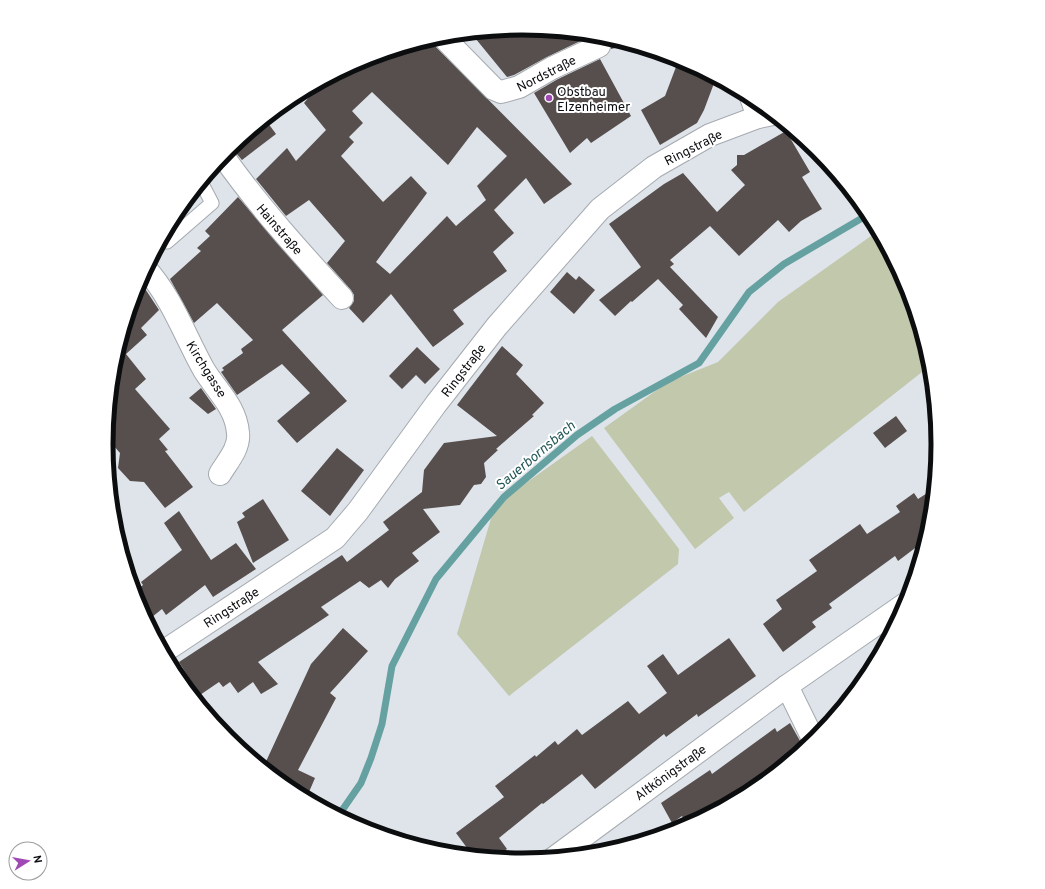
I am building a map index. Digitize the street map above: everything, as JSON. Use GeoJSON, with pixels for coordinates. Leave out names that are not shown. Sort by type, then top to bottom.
{"type":"FeatureCollection","features":[{"type":"Feature","properties":{"kind":"street","name":"Nordstraße"},"geometry":{"type":"LineString","coordinates":[[448,42],[494,89],[501,92],[519,87],[552,68],[599,46]]}},
{"type":"Feature","properties":{"kind":"street","name":"Ringstraße"},"geometry":{"type":"LineString","coordinates":[[168,649],[335,538],[358,511],[436,404],[497,326],[600,209],[654,167],[710,136],[766,116]]}},
{"type":"Feature","properties":{"kind":"street","name":"Hainstraße"},"geometry":{"type":"LineString","coordinates":[[227,161],[248,191],[278,228],[342,298]]}},
{"type":"Feature","properties":{"kind":"street","name":"Kirchgasse"},"geometry":{"type":"LineString","coordinates":[[150,274],[158,282],[205,371],[228,402],[235,417],[239,435],[237,447],[220,474]]}},
{"type":"Feature","properties":{"kind":"street","name":"Altkönigstraße"},"geometry":{"type":"LineString","coordinates":[[563,851],[786,686],[897,609]]}},
{"type":"Feature","properties":{"kind":"street"},"geometry":{"type":"LineString","coordinates":[[786,686],[811,735]]}},
{"type":"Feature","properties":{"kind":"lane"},"geometry":{"type":"LineString","coordinates":[[167,242],[212,203],[204,188]]}},
{"type":"Feature","properties":{"kind":"green space"},"geometry":{"type":"Polygon","coordinates":[[[871,236],[888,259],[901,288],[918,339],[925,370],[744,512],[729,492],[719,498],[734,518],[695,549],[604,428],[668,382],[718,362],[778,302],[871,236]]]}},
{"type":"Feature","properties":{"kind":"green space"},"geometry":{"type":"Polygon","coordinates":[[[592,436],[679,549],[678,564],[509,696],[457,634],[495,505],[592,436]]]}},
{"type":"Feature","properties":{"kind":"building"},"geometry":{"type":"Polygon","coordinates":[[[522,35],[549,36],[583,40],[514,75],[507,77],[475,38],[522,35]]]}},
{"type":"Feature","properties":{"kind":"building"},"geometry":{"type":"Polygon","coordinates":[[[434,45],[572,184],[544,204],[526,178],[494,210],[514,233],[493,252],[507,271],[453,310],[464,324],[433,347],[391,294],[363,323],[349,308],[354,301],[354,295],[351,290],[327,263],[345,241],[309,200],[286,216],[256,179],[287,148],[296,161],[326,130],[304,103],[308,96],[341,77],[366,66],[417,49],[434,45]],[[372,92],[352,111],[363,123],[349,137],[354,142],[341,156],[383,202],[411,176],[427,193],[376,262],[390,274],[447,216],[456,226],[486,200],[477,186],[507,156],[477,127],[448,165],[372,92]]]}},
{"type":"Feature","properties":{"kind":"building"},"geometry":{"type":"Polygon","coordinates":[[[610,45],[619,47],[611,49],[610,45]]]}},
{"type":"Feature","properties":{"kind":"building"},"geometry":{"type":"Polygon","coordinates":[[[600,59],[631,116],[591,143],[587,138],[570,153],[534,93],[558,79],[600,59]]]}},
{"type":"Feature","properties":{"kind":"building"},"geometry":{"type":"Polygon","coordinates":[[[677,65],[714,83],[704,110],[697,123],[660,145],[641,110],[665,96],[677,65]]]}},
{"type":"Feature","properties":{"kind":"building"},"geometry":{"type":"Polygon","coordinates":[[[268,124],[276,134],[242,160],[236,152],[268,124]]]}},
{"type":"Feature","properties":{"kind":"building"},"geometry":{"type":"Polygon","coordinates":[[[786,131],[810,172],[802,177],[822,209],[801,221],[789,232],[778,220],[739,256],[710,226],[670,260],[674,264],[670,267],[718,317],[706,338],[679,309],[683,305],[658,279],[615,316],[599,300],[641,267],[609,224],[664,184],[683,173],[717,212],[745,185],[731,170],[737,165],[737,155],[744,155],[786,131]]]}},
{"type":"Feature","properties":{"kind":"building"},"geometry":{"type":"Polygon","coordinates":[[[238,197],[323,295],[282,330],[347,401],[297,443],[277,421],[310,393],[282,364],[237,395],[221,372],[224,370],[222,368],[243,353],[241,349],[253,340],[217,303],[194,323],[170,279],[201,251],[197,248],[210,236],[205,231],[238,197]]]}},
{"type":"Feature","properties":{"kind":"building"},"geometry":{"type":"Polygon","coordinates":[[[567,272],[576,280],[579,276],[595,290],[574,314],[550,292],[567,272]]]}},
{"type":"Feature","properties":{"kind":"building"},"geometry":{"type":"Polygon","coordinates":[[[144,287],[159,310],[141,328],[147,335],[126,354],[146,379],[135,389],[170,429],[159,439],[168,450],[165,451],[193,487],[165,508],[144,482],[130,481],[118,468],[120,453],[113,445],[117,391],[127,339],[144,287]]]}},
{"type":"Feature","properties":{"kind":"building"},"geometry":{"type":"Polygon","coordinates":[[[502,346],[523,365],[516,374],[544,403],[532,415],[534,416],[496,449],[498,450],[484,463],[486,477],[481,484],[474,485],[460,505],[423,509],[440,532],[412,553],[419,561],[395,579],[388,588],[381,580],[369,588],[360,581],[321,607],[329,615],[258,662],[278,684],[261,694],[253,682],[238,693],[230,682],[223,687],[219,682],[200,695],[179,662],[342,555],[347,562],[389,530],[383,522],[422,492],[424,470],[444,443],[497,436],[457,405],[502,346]]]}},
{"type":"Feature","properties":{"kind":"building"},"geometry":{"type":"Polygon","coordinates":[[[417,347],[440,369],[425,384],[416,375],[402,389],[389,376],[417,347]]]}},
{"type":"Feature","properties":{"kind":"building"},"geometry":{"type":"Polygon","coordinates":[[[201,388],[216,409],[208,414],[189,398],[201,388]]]}},
{"type":"Feature","properties":{"kind":"building"},"geometry":{"type":"Polygon","coordinates":[[[896,416],[907,431],[885,448],[873,433],[896,416]]]}},
{"type":"Feature","properties":{"kind":"building"},"geometry":{"type":"Polygon","coordinates":[[[337,448],[364,470],[330,516],[301,491],[337,448]]]}},
{"type":"Feature","properties":{"kind":"building"},"geometry":{"type":"Polygon","coordinates":[[[929,492],[919,545],[898,561],[895,556],[829,604],[832,608],[812,622],[816,627],[783,652],[763,624],[782,609],[776,600],[817,571],[809,560],[860,524],[867,534],[900,512],[896,506],[914,493],[918,499],[929,492]]]}},
{"type":"Feature","properties":{"kind":"building"},"geometry":{"type":"Polygon","coordinates":[[[263,499],[289,540],[253,563],[237,522],[245,517],[242,513],[263,499]]]}},
{"type":"Feature","properties":{"kind":"building"},"geometry":{"type":"Polygon","coordinates":[[[179,511],[211,560],[236,543],[256,569],[213,597],[205,585],[166,615],[162,609],[151,618],[139,588],[143,585],[141,582],[182,550],[164,523],[179,511]]]}},
{"type":"Feature","properties":{"kind":"building"},"geometry":{"type":"Polygon","coordinates":[[[343,628],[368,651],[330,693],[336,698],[298,770],[315,778],[308,793],[265,763],[311,664],[343,628]]]}},
{"type":"Feature","properties":{"kind":"building"},"geometry":{"type":"Polygon","coordinates":[[[729,638],[756,676],[698,717],[697,714],[666,737],[664,734],[595,789],[582,774],[543,804],[542,803],[499,838],[507,849],[501,853],[469,850],[456,833],[504,797],[495,786],[535,755],[536,757],[555,741],[558,745],[577,729],[582,735],[628,701],[639,714],[667,693],[647,666],[663,654],[678,675],[729,638]]]}},
{"type":"Feature","properties":{"kind":"building"},"geometry":{"type":"Polygon","coordinates":[[[790,723],[802,744],[772,769],[750,785],[704,812],[685,821],[682,816],[672,823],[661,803],[710,770],[712,774],[775,728],[777,732],[790,723]]]}},
{"type":"Feature","properties":{"kind":"waterway","name":"Sauerbornsbach"},"geometry":{"type":"LineString","coordinates":[[340,811],[361,783],[382,724],[392,666],[436,579],[504,497],[577,435],[615,409],[699,363],[749,292],[784,264],[863,217]]}},
{"type":"Feature","properties":{"kind":"place","name":"Obstbau Elzenheimer"},"geometry":{"type":"Point","coordinates":[549,98]}}]}
